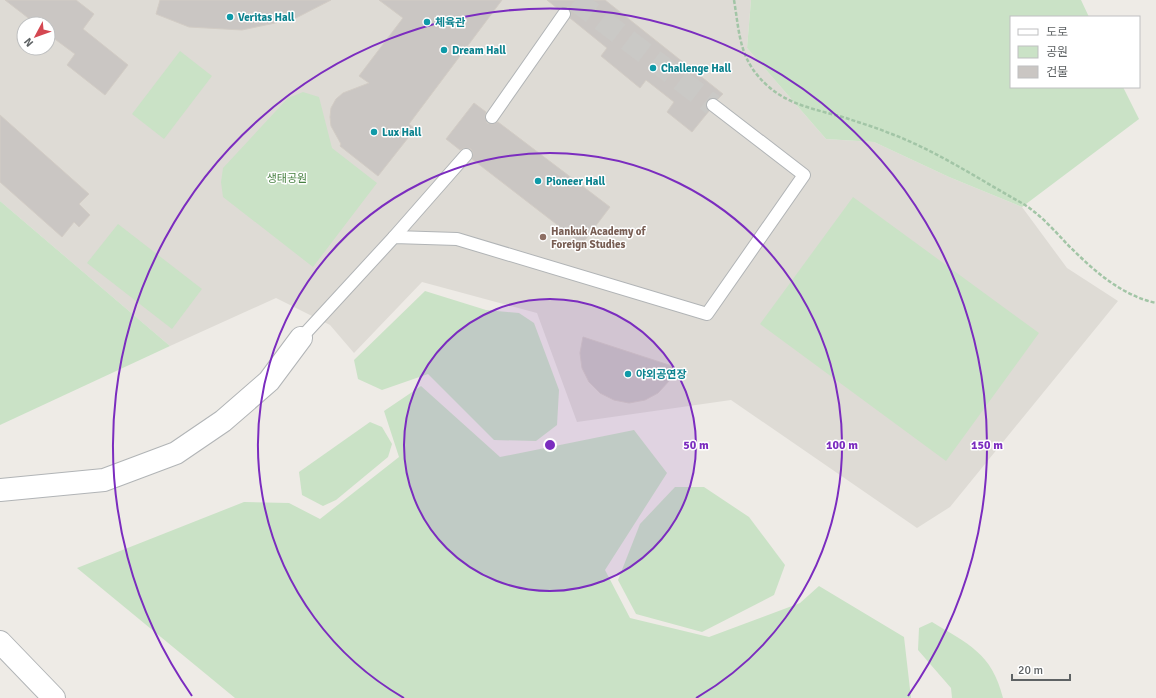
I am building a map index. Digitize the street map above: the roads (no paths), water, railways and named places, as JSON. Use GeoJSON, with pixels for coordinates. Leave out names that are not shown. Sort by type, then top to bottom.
{"type":"FeatureCollection","features":[{"type":"Feature","properties":{"kind":"street"},"geometry":{"type":"LineString","coordinates":[[0,490],[104,480],[176,453],[223,422],[269,381],[301,338]]}},
{"type":"Feature","properties":{"kind":"street"},"geometry":{"type":"LineString","coordinates":[[0,642],[54,698]]}},
{"type":"Feature","properties":{"kind":"lane"},"geometry":{"type":"LineString","coordinates":[[492,117],[564,14]]}},
{"type":"Feature","properties":{"kind":"lane"},"geometry":{"type":"LineString","coordinates":[[394,237],[457,239],[708,314],[804,175],[713,105]]}},
{"type":"Feature","properties":{"kind":"lane"},"geometry":{"type":"LineString","coordinates":[[301,338],[394,237],[466,155]]}},
{"type":"Feature","properties":{"kind":"tunnel"},"geometry":{"type":"LineString","coordinates":[[575,0],[713,105]]}},
{"type":"Feature","properties":{"kind":"place","name":"Veritas Hall"},"geometry":{"type":"Point","coordinates":[230,17]}},
{"type":"Feature","properties":{"kind":"place","name":"체육관"},"geometry":{"type":"Point","coordinates":[427,22]}},
{"type":"Feature","properties":{"kind":"place","name":"Dream Hall"},"geometry":{"type":"Point","coordinates":[444,50]}},
{"type":"Feature","properties":{"kind":"place","name":"Challenge Hall"},"geometry":{"type":"Point","coordinates":[653,68]}},
{"type":"Feature","properties":{"kind":"place","name":"Lux Hall"},"geometry":{"type":"Point","coordinates":[374,132]}},
{"type":"Feature","properties":{"kind":"place","name":"Pioneer Hall"},"geometry":{"type":"Point","coordinates":[538,181]}},
{"type":"Feature","properties":{"kind":"place","name":"Hankuk Academy of Foreign Studies"},"geometry":{"type":"Point","coordinates":[543,237]}},
{"type":"Feature","properties":{"kind":"place","name":"야외공연장"},"geometry":{"type":"Point","coordinates":[628,374]}},
{"type":"Feature","properties":{"kind":"park label","name":"생태공원"},"geometry":{"type":"Point","coordinates":[287,178]}}]}
